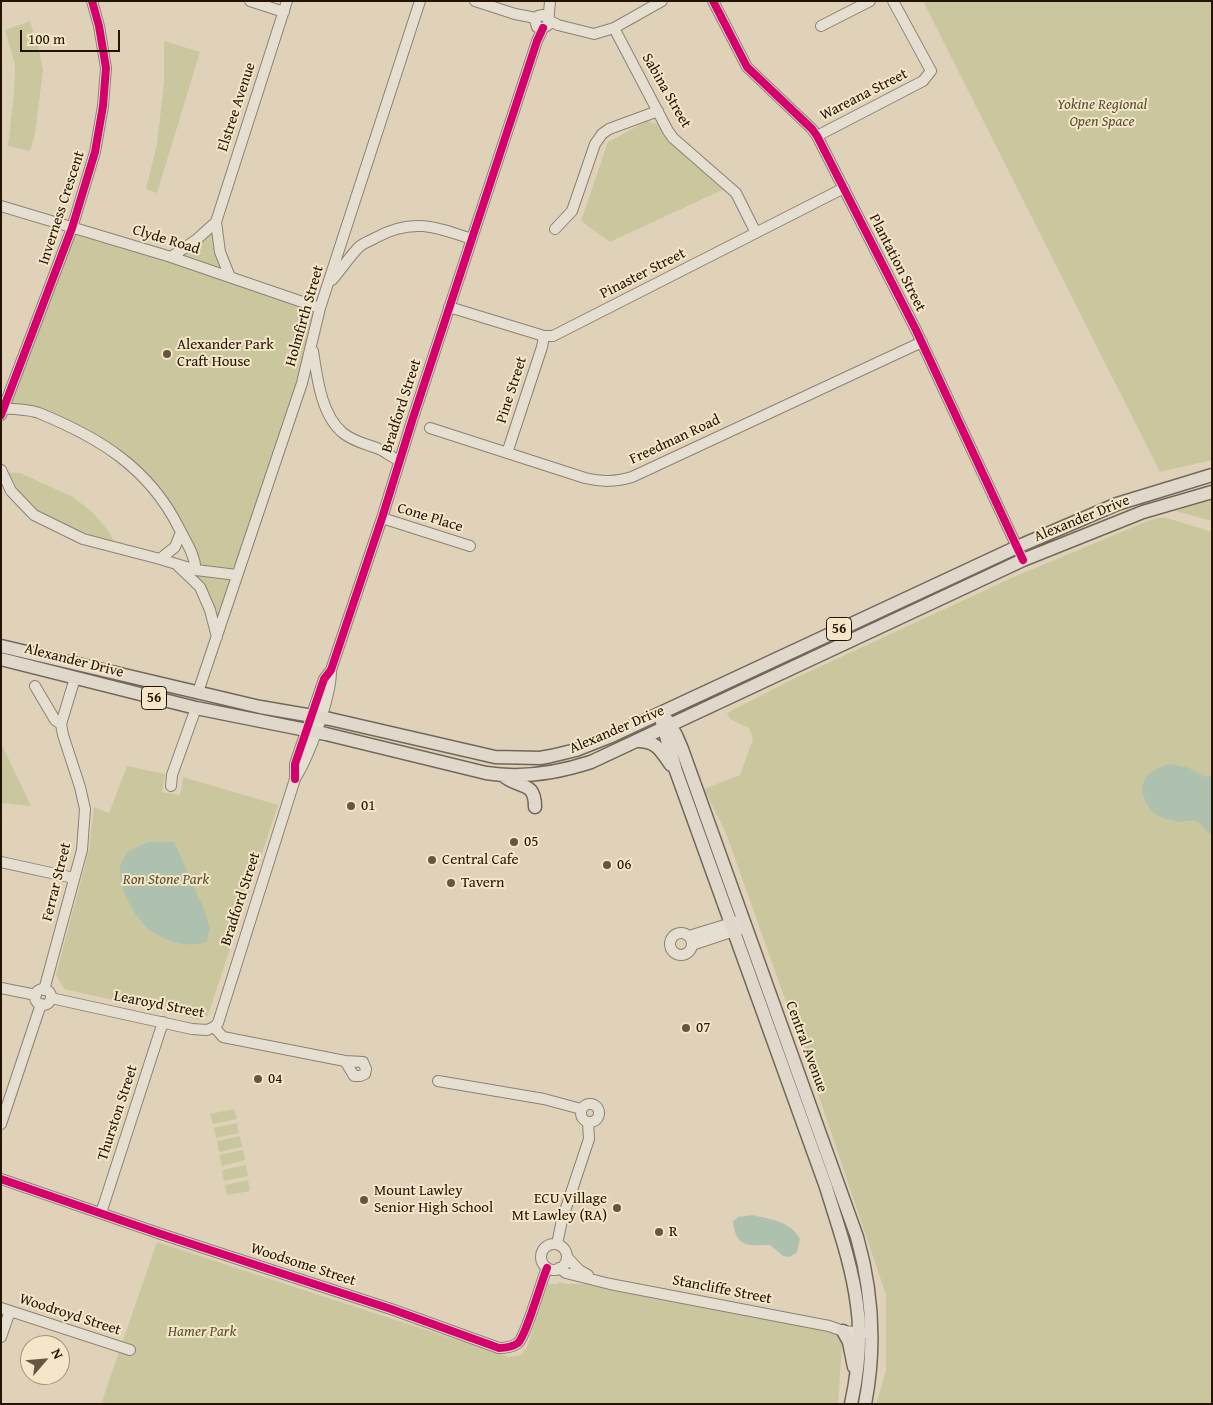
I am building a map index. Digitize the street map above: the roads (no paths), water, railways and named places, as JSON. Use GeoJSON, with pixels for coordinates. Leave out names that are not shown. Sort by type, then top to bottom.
{"type":"FeatureCollection","features":[{"type":"Feature","properties":{"kind":"main road","name":"Alexander Drive"},"geometry":{"type":"LineString","coordinates":[[1,646],[260,707],[316,717],[480,755],[540,758],[566,753],[609,737],[1018,547],[1117,504],[1212,475]]}},
{"type":"Feature","properties":{"kind":"main road","name":"Alexander Drive"},"geometry":{"type":"LineString","coordinates":[[1,659],[196,708],[503,776],[527,776],[563,771],[591,762],[1023,560],[1143,512],[1212,492]]}},
{"type":"Feature","properties":{"kind":"main road"},"geometry":{"type":"LineString","coordinates":[[682,749],[684,733],[688,724],[699,711]]}},
{"type":"Feature","properties":{"kind":"main road","name":"Central Avenue"},"geometry":{"type":"LineString","coordinates":[[660,712],[667,727],[682,749],[847,1257],[858,1306],[866,1330],[851,1404]]}},
{"type":"Feature","properties":{"kind":"main road","name":"Central Avenue"},"geometry":{"type":"LineString","coordinates":[[667,727],[676,771],[738,925],[857,1237],[868,1285],[866,1330],[870,1376],[865,1404]]}},
{"type":"Feature","properties":{"kind":"main road"},"geometry":{"type":"LineString","coordinates":[[638,741],[648,741],[656,746],[676,771]]}},
{"type":"Feature","properties":{"kind":"main road"},"geometry":{"type":"LineString","coordinates":[[503,776],[512,782],[530,788],[534,794],[535,807]]}},
{"type":"Feature","properties":{"kind":"main road"},"geometry":{"type":"LineString","coordinates":[[856,1376],[849,1342],[843,1328],[858,1306]]}},
{"type":"Feature","properties":{"kind":"street","name":"Inverness Crescent"},"geometry":{"type":"LineString","coordinates":[[2,411],[72,228],[95,152],[103,106],[106,68],[99,26],[92,1]]}},
{"type":"Feature","properties":{"kind":"street"},"geometry":{"type":"LineString","coordinates":[[250,1],[284,12]]}},
{"type":"Feature","properties":{"kind":"street","name":"Elstree Avenue"},"geometry":{"type":"LineString","coordinates":[[230,277],[220,252],[216,222],[287,1]]}},
{"type":"Feature","properties":{"kind":"street","name":"Holmfirth Street"},"geometry":{"type":"LineString","coordinates":[[198,692],[302,383],[320,308],[420,1]]}},
{"type":"Feature","properties":{"kind":"street"},"geometry":{"type":"LineString","coordinates":[[476,1],[592,40],[604,36],[614,28],[662,1]]}},
{"type":"Feature","properties":{"kind":"street","name":"Bradford Street"},"geometry":{"type":"LineString","coordinates":[[214,1027],[218,1023],[295,780],[295,764],[311,732],[316,717],[324,679],[331,670],[346,619],[382,518],[399,460],[549,1]]}},
{"type":"Feature","properties":{"kind":"street","name":"Plantation Street"},"geometry":{"type":"LineString","coordinates":[[712,1],[747,67],[817,136],[922,342],[1023,560]]}},
{"type":"Feature","properties":{"kind":"street"},"geometry":{"type":"LineString","coordinates":[[821,26],[870,1]]}},
{"type":"Feature","properties":{"kind":"street","name":"Wareana Street"},"geometry":{"type":"LineString","coordinates":[[817,136],[923,81],[930,74],[931,70],[893,1]]}},
{"type":"Feature","properties":{"kind":"street","name":"Sabina Street"},"geometry":{"type":"LineString","coordinates":[[614,28],[673,138],[736,193],[756,233]]}},
{"type":"Feature","properties":{"kind":"street"},"geometry":{"type":"LineString","coordinates":[[555,229],[572,211],[596,144],[602,134],[609,129],[658,111]]}},
{"type":"Feature","properties":{"kind":"street","name":"Pinaster Street"},"geometry":{"type":"LineString","coordinates":[[544,336],[553,336],[844,188]]}},
{"type":"Feature","properties":{"kind":"street","name":"Clyde Road"},"geometry":{"type":"LineString","coordinates":[[1,206],[171,257],[320,308]]}},
{"type":"Feature","properties":{"kind":"street"},"geometry":{"type":"LineString","coordinates":[[171,257],[196,240],[216,222]]}},
{"type":"Feature","properties":{"kind":"street"},"geometry":{"type":"LineString","coordinates":[[329,284],[360,246],[387,231],[408,226],[426,226],[446,230],[471,239]]}},
{"type":"Feature","properties":{"kind":"street"},"geometry":{"type":"LineString","coordinates":[[344,238],[360,246]]}},
{"type":"Feature","properties":{"kind":"street"},"geometry":{"type":"LineString","coordinates":[[449,307],[544,336]]}},
{"type":"Feature","properties":{"kind":"street","name":"Pine Street"},"geometry":{"type":"LineString","coordinates":[[507,453],[544,336]]}},
{"type":"Feature","properties":{"kind":"street","name":"Freedman Road"},"geometry":{"type":"LineString","coordinates":[[430,428],[597,481],[622,480],[641,473],[922,342]]}},
{"type":"Feature","properties":{"kind":"street"},"geometry":{"type":"LineString","coordinates":[[312,345],[319,387],[327,410],[342,432],[352,439],[381,450],[399,460]]}},
{"type":"Feature","properties":{"kind":"street"},"geometry":{"type":"LineString","coordinates":[[302,383],[319,387]]}},
{"type":"Feature","properties":{"kind":"street"},"geometry":{"type":"LineString","coordinates":[[2,411],[38,412],[79,430],[112,450],[134,468],[157,492],[194,556],[196,570]]}},
{"type":"Feature","properties":{"kind":"street"},"geometry":{"type":"LineString","coordinates":[[1,470],[11,491],[34,515],[83,539],[160,559],[177,566],[237,575]]}},
{"type":"Feature","properties":{"kind":"street","name":"Cone Place"},"geometry":{"type":"LineString","coordinates":[[382,518],[470,546]]}},
{"type":"Feature","properties":{"kind":"street"},"geometry":{"type":"LineString","coordinates":[[160,559],[175,547],[181,532]]}},
{"type":"Feature","properties":{"kind":"street"},"geometry":{"type":"LineString","coordinates":[[177,566],[200,587],[210,610],[217,638]]}},
{"type":"Feature","properties":{"kind":"street"},"geometry":{"type":"LineString","coordinates":[[61,724],[75,678]]}},
{"type":"Feature","properties":{"kind":"street","name":"Ferrar Street"},"geometry":{"type":"LineString","coordinates":[[1,1124],[43,997],[82,850],[85,809],[80,787],[61,724],[55,720],[35,686]]}},
{"type":"Feature","properties":{"kind":"street"},"geometry":{"type":"LineString","coordinates":[[171,786],[172,774],[196,708]]}},
{"type":"Feature","properties":{"kind":"street"},"geometry":{"type":"LineString","coordinates":[[1,862],[74,878]]}},
{"type":"Feature","properties":{"kind":"street"},"geometry":{"type":"LineString","coordinates":[[690,941],[738,925]]}},
{"type":"Feature","properties":{"kind":"street","name":"Learoyd Street"},"geometry":{"type":"LineString","coordinates":[[1,988],[199,1030],[214,1027],[222,1037],[345,1061]]}},
{"type":"Feature","properties":{"kind":"street","name":"Thurston Street"},"geometry":{"type":"LineString","coordinates":[[102,1213],[163,1022]]}},
{"type":"Feature","properties":{"kind":"street"},"geometry":{"type":"LineString","coordinates":[[438,1082],[544,1099],[581,1109]]}},
{"type":"Feature","properties":{"kind":"street"},"geometry":{"type":"LineString","coordinates":[[590,1103],[598,1109],[598,1117],[594,1121],[588,1122],[581,1117],[581,1109],[590,1103]]}},
{"type":"Feature","properties":{"kind":"street"},"geometry":{"type":"LineString","coordinates":[[547,1268],[541,1258],[543,1250],[549,1245],[557,1244],[559,1230],[589,1139],[588,1122]]}},
{"type":"Feature","properties":{"kind":"street","name":"Woodsome Street"},"geometry":{"type":"LineString","coordinates":[[1,1179],[161,1234],[391,1309],[499,1348],[507,1348],[518,1343],[524,1334],[540,1283],[547,1268]]}},
{"type":"Feature","properties":{"kind":"street","name":"Stancliffe Street"},"geometry":{"type":"LineString","coordinates":[[557,1244],[563,1248],[566,1257],[579,1270],[610,1284]]}},
{"type":"Feature","properties":{"kind":"street"},"geometry":{"type":"LineString","coordinates":[[559,1268],[564,1265],[566,1257]]}},
{"type":"Feature","properties":{"kind":"street","name":"Stancliffe Street"},"geometry":{"type":"LineString","coordinates":[[547,1268],[554,1270],[559,1268],[566,1273],[610,1284],[829,1326],[866,1330]]}},
{"type":"Feature","properties":{"kind":"street"},"geometry":{"type":"LineString","coordinates":[[1,1337],[5,1309]]}},
{"type":"Feature","properties":{"kind":"street","name":"Woodroyd Street"},"geometry":{"type":"LineString","coordinates":[[5,1309],[130,1350]]}},
{"type":"Feature","properties":{"kind":"place","name":"Alexander Park Craft House"},"geometry":{"type":"Point","coordinates":[167,354]}},
{"type":"Feature","properties":{"kind":"place","name":"01"},"geometry":{"type":"Point","coordinates":[351,806]}},
{"type":"Feature","properties":{"kind":"place","name":"05"},"geometry":{"type":"Point","coordinates":[514,842]}},
{"type":"Feature","properties":{"kind":"place","name":"Central Cafe"},"geometry":{"type":"Point","coordinates":[432,860]}},
{"type":"Feature","properties":{"kind":"place","name":"06"},"geometry":{"type":"Point","coordinates":[607,865]}},
{"type":"Feature","properties":{"kind":"place","name":"Tavern"},"geometry":{"type":"Point","coordinates":[451,883]}},
{"type":"Feature","properties":{"kind":"place","name":"07"},"geometry":{"type":"Point","coordinates":[686,1028]}},
{"type":"Feature","properties":{"kind":"place","name":"04"},"geometry":{"type":"Point","coordinates":[258,1079]}},
{"type":"Feature","properties":{"kind":"place","name":"Mount Lawley Senior High School"},"geometry":{"type":"Point","coordinates":[364,1200]}},
{"type":"Feature","properties":{"kind":"place","name":"ECU Village Mt Lawley (RA)"},"geometry":{"type":"Point","coordinates":[617,1208]}},
{"type":"Feature","properties":{"kind":"place","name":"R"},"geometry":{"type":"Point","coordinates":[659,1232]}},
{"type":"Feature","properties":{"kind":"park label","name":"Yokine Regional Open Space"},"geometry":{"type":"Point","coordinates":[1102,114]}},
{"type":"Feature","properties":{"kind":"park label","name":"Ron Stone Park"},"geometry":{"type":"Point","coordinates":[166,880]}},
{"type":"Feature","properties":{"kind":"park label","name":"Hamer Park"},"geometry":{"type":"Point","coordinates":[202,1332]}}]}
